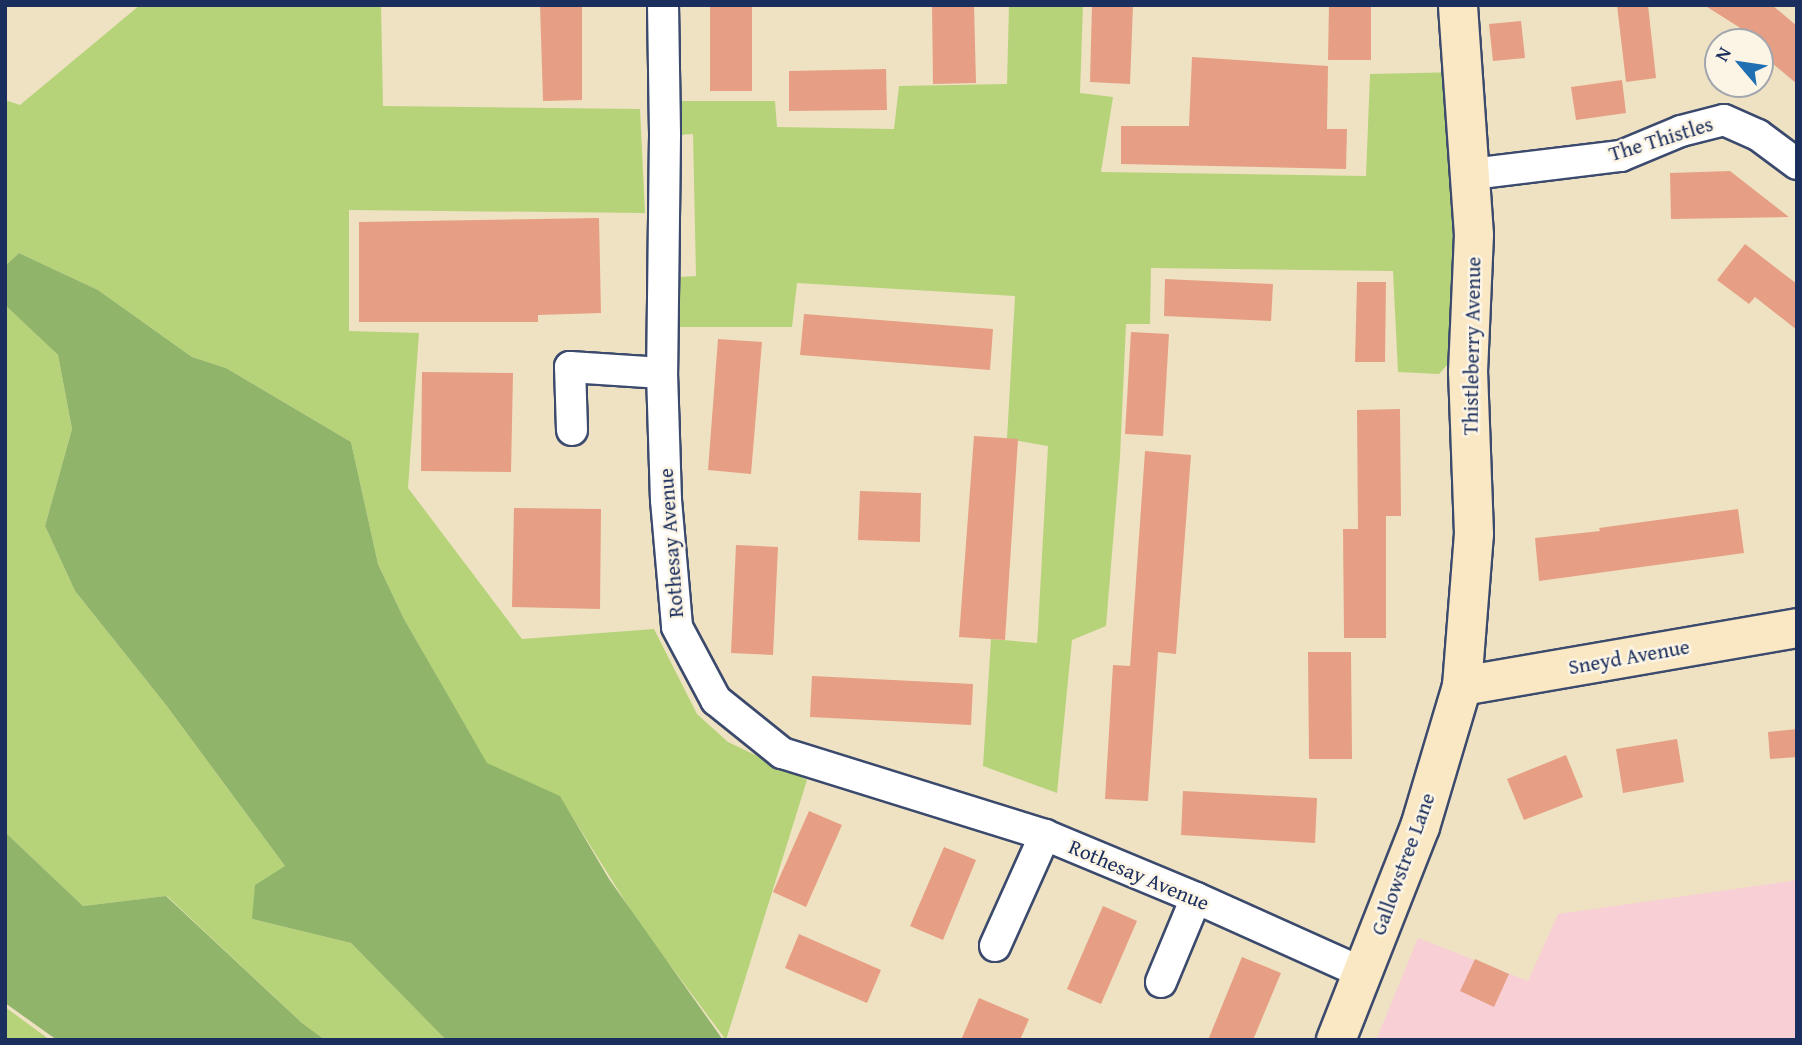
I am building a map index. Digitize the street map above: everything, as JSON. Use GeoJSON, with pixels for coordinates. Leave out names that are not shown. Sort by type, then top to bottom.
{"type":"FeatureCollection","features":[{"type":"Feature","properties":{"kind":"street","name":"Rothesay Avenue"},"geometry":{"type":"LineString","coordinates":[[663,5],[665,136],[662,373],[666,500],[677,627],[716,700],[782,753],[1045,835],[1196,898],[1363,973]]}},
{"type":"Feature","properties":{"kind":"street","name":"Thistleberry Avenue"},"geometry":{"type":"LineString","coordinates":[[1458,5],[1472,174],[1474,235],[1468,372],[1475,534],[1462,686]]}},
{"type":"Feature","properties":{"kind":"street","name":"The Thistles"},"geometry":{"type":"LineString","coordinates":[[1472,174],[1621,156],[1681,131],[1724,120],[1758,135],[1797,164]]}},
{"type":"Feature","properties":{"kind":"street"},"geometry":{"type":"LineString","coordinates":[[572,430],[570,368],[662,373]]}},
{"type":"Feature","properties":{"kind":"street","name":"Sneyd Avenue"},"geometry":{"type":"LineString","coordinates":[[1462,686],[1797,628]]}},
{"type":"Feature","properties":{"kind":"street","name":"Gallowstree Lane"},"geometry":{"type":"LineString","coordinates":[[1336,1040],[1420,827],[1462,686]]}},
{"type":"Feature","properties":{"kind":"street"},"geometry":{"type":"LineString","coordinates":[[995,946],[1045,835]]}},
{"type":"Feature","properties":{"kind":"street"},"geometry":{"type":"LineString","coordinates":[[1161,982],[1196,898]]}},
{"type":"Feature","properties":{"kind":"shaded area"},"geometry":{"type":"Polygon","coordinates":[[[1797,880],[1797,1040],[1376,1040],[1418,938],[1528,981],[1558,914],[1797,880]]]}},
{"type":"Feature","properties":{"kind":"green space"},"geometry":{"type":"Polygon","coordinates":[[[140,5],[381,5],[383,106],[640,109],[645,213],[349,210],[349,331],[419,333],[408,488],[522,639],[654,629],[697,714],[728,742],[807,780],[726,1040],[638,922],[560,797],[487,764],[404,619],[378,564],[351,442],[226,368],[192,357],[98,290],[19,253],[5,266],[5,100],[20,105],[140,5]]]}},
{"type":"Feature","properties":{"kind":"green space"},"geometry":{"type":"Polygon","coordinates":[[[1009,5],[1083,5],[1080,93],[1113,97],[1101,172],[1366,176],[1370,74],[1463,72],[1471,338],[1439,374],[1398,372],[1393,271],[1151,268],[1150,324],[1126,324],[1120,457],[1106,626],[1072,640],[1057,793],[983,766],[991,639],[1037,643],[1038,629],[1048,446],[1007,439],[1015,296],[797,283],[792,327],[663,327],[663,278],[696,276],[693,134],[665,136],[665,101],[775,101],[777,127],[894,129],[899,86],[1007,84],[1009,5]]]}},
{"type":"Feature","properties":{"kind":"green space"},"geometry":{"type":"Polygon","coordinates":[[[19,253],[98,290],[192,357],[226,368],[351,442],[378,564],[404,619],[487,763],[560,796],[609,879],[723,1040],[446,1040],[351,943],[252,919],[255,885],[285,866],[166,705],[75,591],[45,526],[72,429],[58,355],[5,305],[5,266],[19,253]]]}},
{"type":"Feature","properties":{"kind":"green space"},"geometry":{"type":"Polygon","coordinates":[[[5,305],[58,355],[72,429],[45,526],[75,591],[166,705],[285,866],[252,919],[351,943],[446,1040],[325,1040],[302,1023],[167,896],[83,906],[5,832],[5,305]]]}},
{"type":"Feature","properties":{"kind":"green space"},"geometry":{"type":"Polygon","coordinates":[[[5,832],[83,906],[166,896],[302,1023],[325,1040],[57,1040],[5,1003],[5,832]]]}},
{"type":"Feature","properties":{"kind":"green space"},"geometry":{"type":"Polygon","coordinates":[[[5,1007],[50,1040],[5,1040],[5,1007]]]}},
{"type":"Feature","properties":{"kind":"building"},"geometry":{"type":"Polygon","coordinates":[[[540,5],[582,5],[582,100],[543,101],[540,5]]]}},
{"type":"Feature","properties":{"kind":"building"},"geometry":{"type":"Polygon","coordinates":[[[710,5],[752,5],[752,91],[710,91],[710,5]]]}},
{"type":"Feature","properties":{"kind":"building"},"geometry":{"type":"Polygon","coordinates":[[[932,5],[974,5],[976,83],[933,84],[932,5]]]}},
{"type":"Feature","properties":{"kind":"building"},"geometry":{"type":"Polygon","coordinates":[[[1092,5],[1133,5],[1130,84],[1090,82],[1092,5]]]}},
{"type":"Feature","properties":{"kind":"building"},"geometry":{"type":"Polygon","coordinates":[[[1329,5],[1371,5],[1371,60],[1328,60],[1329,5]]]}},
{"type":"Feature","properties":{"kind":"building"},"geometry":{"type":"Polygon","coordinates":[[[1617,5],[1648,5],[1656,78],[1626,82],[1617,5]]]}},
{"type":"Feature","properties":{"kind":"building"},"geometry":{"type":"Polygon","coordinates":[[[1704,5],[1772,5],[1797,26],[1797,84],[1774,65],[1774,28],[1740,28],[1704,5]]]}},
{"type":"Feature","properties":{"kind":"building"},"geometry":{"type":"Polygon","coordinates":[[[1521,21],[1525,58],[1493,61],[1489,24],[1521,21]]]}},
{"type":"Feature","properties":{"kind":"building"},"geometry":{"type":"Polygon","coordinates":[[[1192,57],[1328,66],[1327,129],[1347,129],[1346,169],[1121,164],[1121,126],[1189,126],[1192,57]]]}},
{"type":"Feature","properties":{"kind":"building"},"geometry":{"type":"Polygon","coordinates":[[[886,69],[887,110],[789,111],[789,71],[886,69]]]}},
{"type":"Feature","properties":{"kind":"building"},"geometry":{"type":"Polygon","coordinates":[[[1622,80],[1626,113],[1576,120],[1571,87],[1622,80]]]}},
{"type":"Feature","properties":{"kind":"building"},"geometry":{"type":"Polygon","coordinates":[[[1730,171],[1789,217],[1671,219],[1670,173],[1730,171]]]}},
{"type":"Feature","properties":{"kind":"building"},"geometry":{"type":"Polygon","coordinates":[[[599,218],[601,313],[538,315],[538,322],[359,322],[359,222],[599,218]]]}},
{"type":"Feature","properties":{"kind":"building"},"geometry":{"type":"Polygon","coordinates":[[[1745,244],[1797,284],[1797,330],[1755,297],[1749,304],[1717,280],[1745,244]]]}},
{"type":"Feature","properties":{"kind":"building"},"geometry":{"type":"Polygon","coordinates":[[[1165,279],[1273,284],[1271,321],[1164,316],[1165,279]]]}},
{"type":"Feature","properties":{"kind":"building"},"geometry":{"type":"Polygon","coordinates":[[[1357,282],[1386,282],[1385,362],[1355,362],[1357,282]]]}},
{"type":"Feature","properties":{"kind":"building"},"geometry":{"type":"Polygon","coordinates":[[[804,314],[993,329],[990,370],[800,355],[804,314]]]}},
{"type":"Feature","properties":{"kind":"building"},"geometry":{"type":"Polygon","coordinates":[[[1131,332],[1169,334],[1163,436],[1125,434],[1131,332]]]}},
{"type":"Feature","properties":{"kind":"building"},"geometry":{"type":"Polygon","coordinates":[[[718,339],[762,342],[751,474],[708,470],[718,339]]]}},
{"type":"Feature","properties":{"kind":"building"},"geometry":{"type":"Polygon","coordinates":[[[422,372],[513,373],[511,472],[421,471],[422,372]]]}},
{"type":"Feature","properties":{"kind":"building"},"geometry":{"type":"Polygon","coordinates":[[[1400,409],[1401,516],[1386,516],[1386,638],[1344,638],[1343,529],[1358,529],[1357,410],[1400,409]]]}},
{"type":"Feature","properties":{"kind":"building"},"geometry":{"type":"Polygon","coordinates":[[[974,436],[1018,439],[1005,640],[959,637],[974,436]]]}},
{"type":"Feature","properties":{"kind":"building"},"geometry":{"type":"Polygon","coordinates":[[[1145,451],[1191,455],[1176,654],[1158,652],[1148,801],[1105,799],[1113,665],[1130,666],[1145,451]]]}},
{"type":"Feature","properties":{"kind":"building"},"geometry":{"type":"Polygon","coordinates":[[[860,491],[921,493],[920,542],[858,540],[860,491]]]}},
{"type":"Feature","properties":{"kind":"building"},"geometry":{"type":"Polygon","coordinates":[[[514,508],[601,509],[600,609],[512,607],[514,508]]]}},
{"type":"Feature","properties":{"kind":"building"},"geometry":{"type":"Polygon","coordinates":[[[1738,509],[1744,553],[1539,581],[1535,538],[1600,531],[1599,528],[1738,509]]]}},
{"type":"Feature","properties":{"kind":"building"},"geometry":{"type":"Polygon","coordinates":[[[736,545],[778,547],[773,655],[731,653],[736,545]]]}},
{"type":"Feature","properties":{"kind":"building"},"geometry":{"type":"Polygon","coordinates":[[[1308,652],[1351,652],[1352,759],[1309,759],[1308,652]]]}},
{"type":"Feature","properties":{"kind":"building"},"geometry":{"type":"Polygon","coordinates":[[[812,676],[973,684],[971,725],[810,717],[812,676]]]}},
{"type":"Feature","properties":{"kind":"building"},"geometry":{"type":"Polygon","coordinates":[[[1797,729],[1797,757],[1770,759],[1768,732],[1797,729]]]}},
{"type":"Feature","properties":{"kind":"building"},"geometry":{"type":"Polygon","coordinates":[[[1677,739],[1684,782],[1623,793],[1616,749],[1677,739]]]}},
{"type":"Feature","properties":{"kind":"building"},"geometry":{"type":"Polygon","coordinates":[[[1566,755],[1583,797],[1524,820],[1507,779],[1566,755]]]}},
{"type":"Feature","properties":{"kind":"building"},"geometry":{"type":"Polygon","coordinates":[[[1183,791],[1317,798],[1315,843],[1181,835],[1183,791]]]}},
{"type":"Feature","properties":{"kind":"building"},"geometry":{"type":"Polygon","coordinates":[[[809,811],[842,825],[806,907],[773,892],[809,811]]]}},
{"type":"Feature","properties":{"kind":"building"},"geometry":{"type":"Polygon","coordinates":[[[944,847],[976,860],[943,940],[910,926],[944,847]]]}},
{"type":"Feature","properties":{"kind":"building"},"geometry":{"type":"Polygon","coordinates":[[[1103,906],[1137,921],[1101,1004],[1067,989],[1103,906]]]}},
{"type":"Feature","properties":{"kind":"building"},"geometry":{"type":"Polygon","coordinates":[[[799,934],[881,970],[867,1003],[785,968],[799,934]]]}},
{"type":"Feature","properties":{"kind":"building"},"geometry":{"type":"Polygon","coordinates":[[[1242,957],[1281,973],[1253,1040],[1208,1040],[1242,957]]]}},
{"type":"Feature","properties":{"kind":"building"},"geometry":{"type":"Polygon","coordinates":[[[1475,959],[1509,974],[1494,1007],[1460,991],[1475,959]]]}},
{"type":"Feature","properties":{"kind":"building"},"geometry":{"type":"Polygon","coordinates":[[[979,998],[1029,1019],[1020,1040],[961,1040],[979,998]]]}}]}
